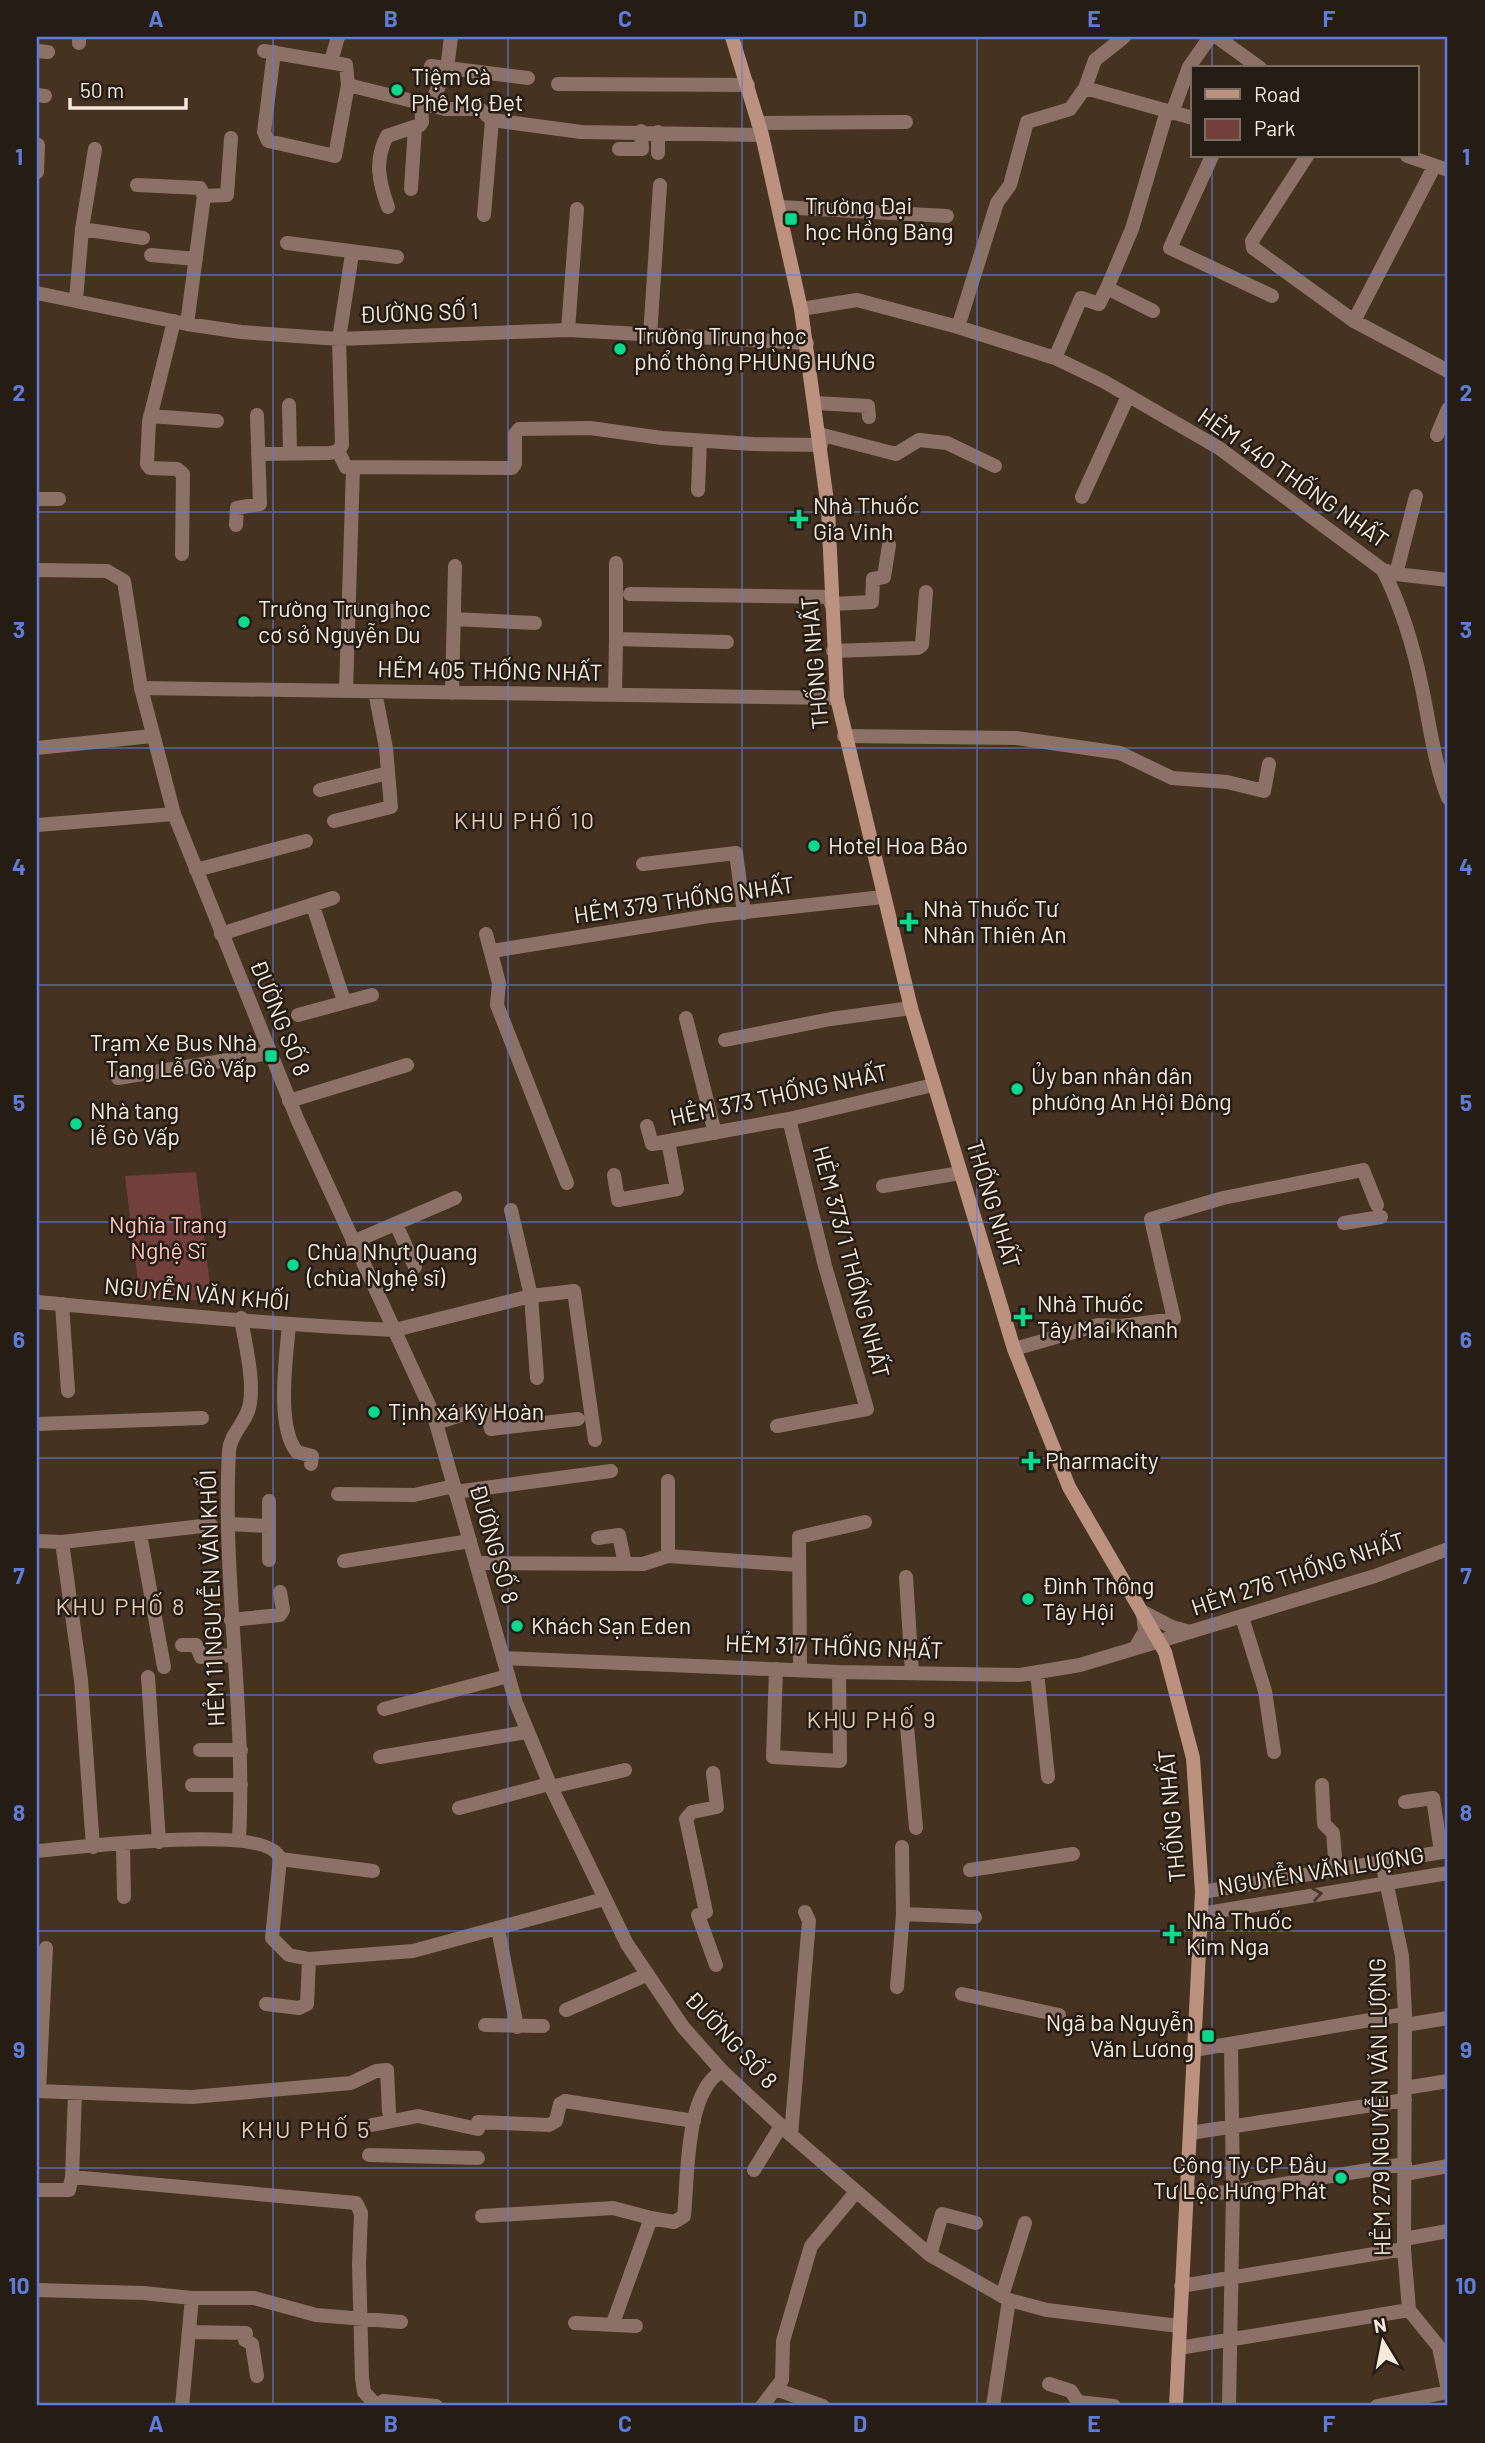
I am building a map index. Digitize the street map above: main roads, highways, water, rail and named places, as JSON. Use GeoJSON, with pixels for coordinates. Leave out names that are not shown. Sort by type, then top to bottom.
{"type":"FeatureCollection","features":[{"type":"Feature","properties":{"kind":"main road","name":"THỐNG NHẤT"},"geometry":{"type":"LineString","coordinates":[[732,37],[760,129],[801,309],[828,509],[837,698],[911,1008],[1014,1349],[1069,1487],[1160,1640],[1174,1681],[1193,1758],[1202,1892],[1176,2406]]}},
{"type":"Feature","properties":{"kind":"place","name":"Tiệm Cà Phê Mợ Đẹt"},"geometry":{"type":"Point","coordinates":[397,90]}},
{"type":"Feature","properties":{"kind":"place","name":"Trường Đại học Hồng Bàng"},"geometry":{"type":"Point","coordinates":[791,219]}},
{"type":"Feature","properties":{"kind":"place","name":"Trường Trung học phổ thông PHÙNG HƯNG"},"geometry":{"type":"Point","coordinates":[620,349]}},
{"type":"Feature","properties":{"kind":"place","name":"Nhà Thuốc Gia Vinh"},"geometry":{"type":"Point","coordinates":[799,519]}},
{"type":"Feature","properties":{"kind":"place","name":"Trường Trung học cơ sở Nguyễn Du"},"geometry":{"type":"Point","coordinates":[244,622]}},
{"type":"Feature","properties":{"kind":"place","name":"Hotel Hoa Bảo"},"geometry":{"type":"Point","coordinates":[814,846]}},
{"type":"Feature","properties":{"kind":"place","name":"Nhà Thuốc Tư Nhân Thiên An"},"geometry":{"type":"Point","coordinates":[909,922]}},
{"type":"Feature","properties":{"kind":"place","name":"Trạm Xe Bus Nhà Tang Lễ Gò Vấp"},"geometry":{"type":"Point","coordinates":[271,1056]}},
{"type":"Feature","properties":{"kind":"place","name":"Ủy ban nhân dân phường An Hội Đông"},"geometry":{"type":"Point","coordinates":[1017,1089]}},
{"type":"Feature","properties":{"kind":"place","name":"Nhà tang lễ Gò Vấp"},"geometry":{"type":"Point","coordinates":[76,1124]}},
{"type":"Feature","properties":{"kind":"place","name":"Chùa Nhựt Quang (chùa Nghệ sĩ)"},"geometry":{"type":"Point","coordinates":[293,1265]}},
{"type":"Feature","properties":{"kind":"place","name":"Nhà Thuốc Tây Mai Khanh"},"geometry":{"type":"Point","coordinates":[1023,1317]}},
{"type":"Feature","properties":{"kind":"place","name":"Tịnh xá Kỳ Hoàn"},"geometry":{"type":"Point","coordinates":[374,1412]}},
{"type":"Feature","properties":{"kind":"place","name":"Pharmacity"},"geometry":{"type":"Point","coordinates":[1031,1461]}},
{"type":"Feature","properties":{"kind":"place","name":"Đình Thông Tây Hội"},"geometry":{"type":"Point","coordinates":[1028,1599]}},
{"type":"Feature","properties":{"kind":"place","name":"Khách Sạn Eden"},"geometry":{"type":"Point","coordinates":[517,1626]}},
{"type":"Feature","properties":{"kind":"place","name":"Nhà Thuốc Kim Nga"},"geometry":{"type":"Point","coordinates":[1172,1934]}},
{"type":"Feature","properties":{"kind":"place","name":"Ngã ba Nguyễn Văn Lương"},"geometry":{"type":"Point","coordinates":[1208,2036]}},
{"type":"Feature","properties":{"kind":"place","name":"Công Ty CP Đầu Tư Lộc Hưng Phát"},"geometry":{"type":"Point","coordinates":[1341,2178]}},
{"type":"Feature","properties":{"kind":"district","name":"KHU PHỐ 10"},"geometry":{"type":"Point","coordinates":[525,821]}},
{"type":"Feature","properties":{"kind":"district","name":"KHU PHỐ 8"},"geometry":{"type":"Point","coordinates":[121,1607]}},
{"type":"Feature","properties":{"kind":"district","name":"KHU PHỐ 9"},"geometry":{"type":"Point","coordinates":[872,1720]}},
{"type":"Feature","properties":{"kind":"district","name":"KHU PHỐ 5"},"geometry":{"type":"Point","coordinates":[306,2130]}},
{"type":"Feature","properties":{"kind":"park label","name":"Nghĩa Trang Nghệ Sĩ"},"geometry":{"type":"Point","coordinates":[168,1238]}}]}
